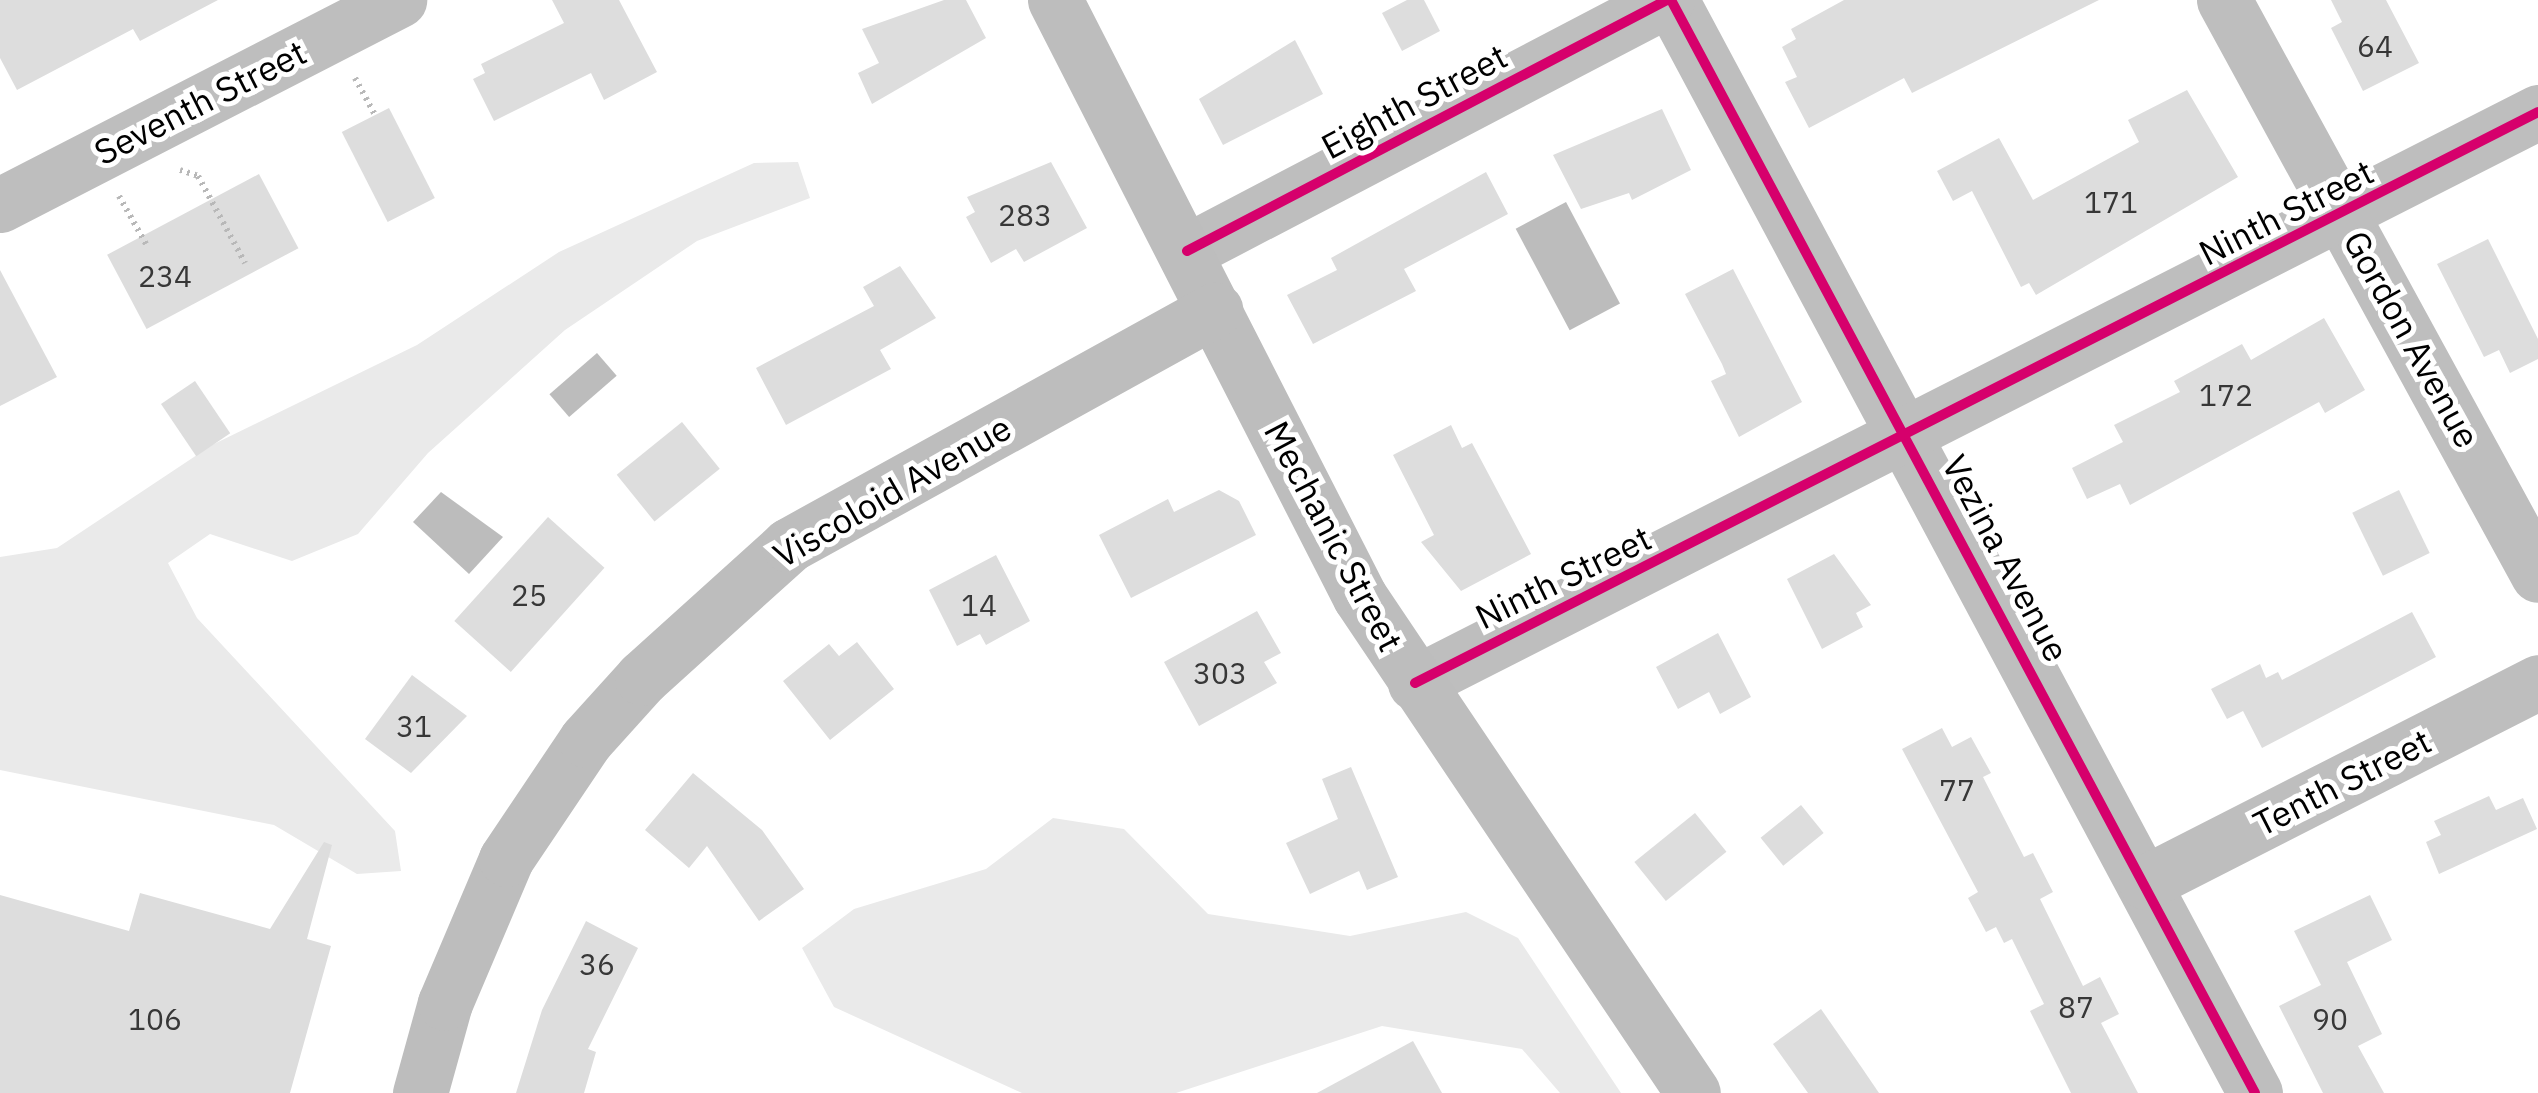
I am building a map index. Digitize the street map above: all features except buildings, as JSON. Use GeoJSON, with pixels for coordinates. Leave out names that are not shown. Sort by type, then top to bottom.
{"type":"FeatureCollection","features":[{"type":"Feature","properties":{"kind":"main road","name":"Mechanic Street"},"geometry":{"type":"LineString","coordinates":[[1055,0],[1360,597],[1693,1093]]}},
{"type":"Feature","properties":{"kind":"main road","name":"Viscoloid Avenue"},"geometry":{"type":"LineString","coordinates":[[420,1093],[445,1003],[506,859],[586,740],[692,628],[789,544],[1216,310]]}},
{"type":"Feature","properties":{"kind":"street","name":"Seventh Street"},"geometry":{"type":"LineString","coordinates":[[0,205],[400,0]]}},
{"type":"Feature","properties":{"kind":"street","name":"Eighth Street"},"geometry":{"type":"LineString","coordinates":[[1187,252],[1669,0]]}},
{"type":"Feature","properties":{"kind":"street","name":"Vezina Avenue"},"geometry":{"type":"LineString","coordinates":[[1669,0],[1912,438],[2255,1093]]}},
{"type":"Feature","properties":{"kind":"street","name":"Gordon Avenue"},"geometry":{"type":"LineString","coordinates":[[2224,0],[2538,574]]}},
{"type":"Feature","properties":{"kind":"street","name":"Ninth Street"},"geometry":{"type":"LineString","coordinates":[[1415,683],[1912,438],[2538,112]]}},
{"type":"Feature","properties":{"kind":"street","name":"Tenth Street"},"geometry":{"type":"LineString","coordinates":[[2146,882],[2538,682]]}},
{"type":"Feature","properties":{"kind":"path"},"geometry":{"type":"LineString","coordinates":[[352,73],[375,115]]}},
{"type":"Feature","properties":{"kind":"path"},"geometry":{"type":"LineString","coordinates":[[169,167],[198,176],[245,264]]}},
{"type":"Feature","properties":{"kind":"path"},"geometry":{"type":"LineString","coordinates":[[118,195],[146,244]]}},
{"type":"Feature","properties":{"kind":"shaded area"},"geometry":{"type":"Polygon","coordinates":[[[798,162],[810,198],[697,241],[565,330],[428,453],[358,534],[292,561],[210,534],[168,563],[197,618],[395,831],[401,871],[357,874],[274,825],[0,770],[0,557],[57,548],[212,445],[417,345],[559,252],[754,163],[798,162]]]}},
{"type":"Feature","properties":{"kind":"shaded area"},"geometry":{"type":"Polygon","coordinates":[[[1566,202],[1620,304],[1570,330],[1516,229],[1566,202]]]}},
{"type":"Feature","properties":{"kind":"shaded area"},"geometry":{"type":"Polygon","coordinates":[[[597,353],[617,376],[569,417],[549,394],[597,353]]]}},
{"type":"Feature","properties":{"kind":"shaded area"},"geometry":{"type":"Polygon","coordinates":[[[441,492],[503,537],[469,574],[413,522],[441,492]]]}},
{"type":"Feature","properties":{"kind":"shaded area"},"geometry":{"type":"Polygon","coordinates":[[[1053,818],[1124,829],[1208,914],[1350,936],[1466,912],[1518,938],[1621,1093],[1560,1093],[1522,1049],[1382,1026],[1176,1093],[1022,1093],[834,1007],[802,948],[854,909],[986,869],[1053,818]]]}},
{"type":"Feature","properties":{"kind":"cycle path"},"geometry":{"type":"LineString","coordinates":[[1187,251],[1667,0]]}},
{"type":"Feature","properties":{"kind":"cycle path"},"geometry":{"type":"LineString","coordinates":[[1671,0],[2255,1093]]}},
{"type":"Feature","properties":{"kind":"cycle path"},"geometry":{"type":"LineString","coordinates":[[1415,683],[2538,112]]}}]}
